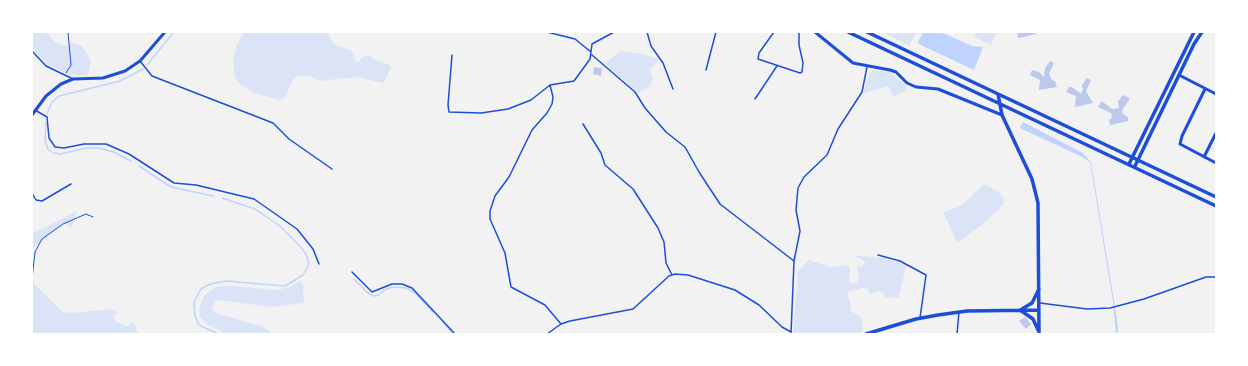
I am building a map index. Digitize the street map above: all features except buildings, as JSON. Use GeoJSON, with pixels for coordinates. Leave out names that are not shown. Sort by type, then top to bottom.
{"type":"FeatureCollection","features":[{"type":"Feature","properties":{"kind":"street"},"geometry":{"type":"LineString","coordinates":[[32,115],[52,90],[73,79],[96,79],[113,76],[140,61],[165,32]]}},
{"type":"Feature","properties":{"kind":"street"},"geometry":{"type":"LineString","coordinates":[[815,32],[853,64],[896,72],[907,83],[916,86],[938,89],[1002,115]]}},
{"type":"Feature","properties":{"kind":"street"},"geometry":{"type":"LineString","coordinates":[[867,32],[1138,158],[1216,196]]}},
{"type":"Feature","properties":{"kind":"street"},"geometry":{"type":"LineString","coordinates":[[1129,164],[1194,32]]}},
{"type":"Feature","properties":{"kind":"street"},"geometry":{"type":"LineString","coordinates":[[1134,166],[1202,32]]}},
{"type":"Feature","properties":{"kind":"street"},"geometry":{"type":"LineString","coordinates":[[851,33],[1000,102],[1216,206]]}},
{"type":"Feature","properties":{"kind":"street"},"geometry":{"type":"LineString","coordinates":[[1179,75],[1216,94]]}},
{"type":"Feature","properties":{"kind":"street"},"geometry":{"type":"LineString","coordinates":[[1205,89],[1180,141],[1182,147],[1216,163]]}},
{"type":"Feature","properties":{"kind":"street"},"geometry":{"type":"LineString","coordinates":[[998,94],[1002,115],[1032,179],[1038,203],[1040,286],[1039,334]]}},
{"type":"Feature","properties":{"kind":"street"},"geometry":{"type":"LineString","coordinates":[[1204,157],[1216,133]]}},
{"type":"Feature","properties":{"kind":"street"},"geometry":{"type":"LineString","coordinates":[[1019,310],[1032,303],[1040,286]]}},
{"type":"Feature","properties":{"kind":"street"},"geometry":{"type":"LineString","coordinates":[[1019,310],[1033,319],[1039,334]]}},
{"type":"Feature","properties":{"kind":"street"},"geometry":{"type":"LineString","coordinates":[[866,334],[920,318],[958,312],[1040,310]]}},
{"type":"Feature","properties":{"kind":"lane"},"geometry":{"type":"LineString","coordinates":[[547,32],[575,39],[591,52]]}},
{"type":"Feature","properties":{"kind":"lane"},"geometry":{"type":"LineString","coordinates":[[452,55],[448,105],[449,112],[480,113],[508,109],[531,100],[550,85],[574,81],[590,59],[592,44],[594,41],[614,32]]}},
{"type":"Feature","properties":{"kind":"lane"},"geometry":{"type":"LineString","coordinates":[[647,32],[651,46],[666,68],[673,90]]}},
{"type":"Feature","properties":{"kind":"lane"},"geometry":{"type":"LineString","coordinates":[[706,70],[716,32]]}},
{"type":"Feature","properties":{"kind":"lane"},"geometry":{"type":"LineString","coordinates":[[774,32],[757,57],[777,66],[796,72],[802,72],[799,32]]}},
{"type":"Feature","properties":{"kind":"lane"},"geometry":{"type":"LineString","coordinates":[[32,50],[46,66],[73,79]]}},
{"type":"Feature","properties":{"kind":"lane"},"geometry":{"type":"LineString","coordinates":[[591,55],[627,85],[666,132],[685,147],[720,204],[794,261]]}},
{"type":"Feature","properties":{"kind":"lane"},"geometry":{"type":"LineString","coordinates":[[140,61],[152,76],[273,123],[289,139],[332,169]]}},
{"type":"Feature","properties":{"kind":"lane"},"geometry":{"type":"LineString","coordinates":[[755,99],[777,66]]}},
{"type":"Feature","properties":{"kind":"lane"},"geometry":{"type":"LineString","coordinates":[[791,333],[794,261],[799,239],[796,203],[800,183],[827,155],[838,129],[862,92],[867,67]]}},
{"type":"Feature","properties":{"kind":"lane"},"geometry":{"type":"LineString","coordinates":[[550,85],[553,97],[552,104],[547,113],[532,130],[509,177],[495,196],[490,211],[490,219],[505,253],[511,287],[545,305],[561,324]]}},
{"type":"Feature","properties":{"kind":"lane"},"geometry":{"type":"LineString","coordinates":[[35,110],[47,117],[49,138],[55,147],[64,148],[84,144],[106,144],[129,154],[174,183],[196,185],[254,200],[297,229],[313,249],[319,264]]}},
{"type":"Feature","properties":{"kind":"lane"},"geometry":{"type":"LineString","coordinates":[[583,124],[601,153],[605,165],[626,182],[633,190],[658,228],[664,242],[666,263],[672,275]]}},
{"type":"Feature","properties":{"kind":"lane"},"geometry":{"type":"LineString","coordinates":[[32,193],[39,202],[71,184]]}},
{"type":"Feature","properties":{"kind":"lane"},"geometry":{"type":"LineString","coordinates":[[878,255],[900,261],[926,275],[920,318]]}},
{"type":"Feature","properties":{"kind":"lane"},"geometry":{"type":"LineString","coordinates":[[352,272],[372,292],[392,284],[402,284],[412,288],[455,334]]}},
{"type":"Feature","properties":{"kind":"lane"},"geometry":{"type":"LineString","coordinates":[[547,334],[561,324],[570,321],[633,309],[672,275],[680,273],[735,290],[759,305],[782,327],[791,333]]}},
{"type":"Feature","properties":{"kind":"lane"},"geometry":{"type":"LineString","coordinates":[[1040,303],[1086,309],[1117,307],[1206,277],[1216,277]]}},
{"type":"Feature","properties":{"kind":"lane"},"geometry":{"type":"LineString","coordinates":[[956,334],[958,312]]}},
{"type":"Feature","properties":{"kind":"path"},"geometry":{"type":"LineString","coordinates":[[64,75],[71,65],[68,32]]}},
{"type":"Feature","properties":{"kind":"path"},"geometry":{"type":"LineString","coordinates":[[32,279],[35,252],[42,239],[63,224],[86,214],[93,217]]}},
{"type":"Feature","properties":{"kind":"shaded area"},"geometry":{"type":"Polygon","coordinates":[[[32,32],[46,32],[55,42],[64,46],[74,43],[82,46],[91,61],[88,76],[69,74],[48,65],[34,50],[32,45],[32,32]]]}},
{"type":"Feature","properties":{"kind":"shaded area"},"geometry":{"type":"Polygon","coordinates":[[[244,32],[329,32],[329,36],[334,44],[352,51],[356,62],[364,56],[369,55],[377,61],[390,65],[391,67],[384,83],[356,77],[320,81],[309,76],[298,76],[293,80],[285,97],[280,100],[254,93],[241,85],[235,78],[233,59],[237,45],[244,32]]]}},
{"type":"Feature","properties":{"kind":"shaded area"},"geometry":{"type":"Polygon","coordinates":[[[882,32],[916,32],[909,46],[882,32]]]}},
{"type":"Feature","properties":{"kind":"shaded area"},"geometry":{"type":"Polygon","coordinates":[[[976,32],[997,32],[991,45],[974,37],[976,32]]]}},
{"type":"Feature","properties":{"kind":"shaded area"},"geometry":{"type":"Polygon","coordinates":[[[621,51],[643,54],[658,59],[658,62],[650,69],[653,79],[648,88],[638,93],[607,65],[606,62],[621,51]]]}},
{"type":"Feature","properties":{"kind":"shaded area"},"geometry":{"type":"Polygon","coordinates":[[[871,70],[890,72],[905,85],[907,90],[894,97],[888,86],[863,93],[871,70]]]}},
{"type":"Feature","properties":{"kind":"shaded area"},"geometry":{"type":"Polygon","coordinates":[[[984,184],[999,192],[1004,199],[1003,205],[982,225],[957,243],[943,212],[961,206],[984,184]]]}},
{"type":"Feature","properties":{"kind":"shaded area"},"geometry":{"type":"Polygon","coordinates":[[[77,211],[71,229],[68,225],[64,224],[41,241],[33,249],[32,253],[32,234],[77,211]]]}},
{"type":"Feature","properties":{"kind":"shaded area"},"geometry":{"type":"Polygon","coordinates":[[[852,255],[884,258],[906,265],[899,297],[886,298],[883,292],[879,291],[870,294],[867,287],[849,291],[847,294],[850,301],[851,311],[861,317],[863,331],[853,334],[793,334],[798,271],[809,260],[830,267],[848,265],[850,268],[849,280],[851,283],[857,284],[859,278],[857,267],[863,266],[865,263],[862,259],[852,255]]]}},
{"type":"Feature","properties":{"kind":"shaded area"},"geometry":{"type":"Polygon","coordinates":[[[32,278],[35,285],[63,312],[71,313],[112,309],[117,312],[113,317],[116,322],[127,326],[134,322],[138,334],[32,334],[32,278]]]}},
{"type":"Feature","properties":{"kind":"shaded area"},"geometry":{"type":"Polygon","coordinates":[[[300,281],[303,285],[304,303],[271,307],[220,300],[215,302],[212,307],[215,313],[261,326],[274,334],[226,334],[206,324],[199,315],[200,306],[204,296],[216,287],[232,286],[276,290],[290,287],[300,281]]]}},
{"type":"Feature","properties":{"kind":"water"},"geometry":{"type":"Polygon","coordinates":[[[923,32],[941,32],[972,46],[983,47],[974,70],[919,44],[918,42],[923,32]]]}},
{"type":"Feature","properties":{"kind":"water"},"geometry":{"type":"Polygon","coordinates":[[[1023,122],[1083,153],[1091,162],[1117,319],[1118,334],[1116,334],[1113,301],[1090,162],[1020,128],[1023,122]]]}},
{"type":"Feature","properties":{"kind":"waterway"},"geometry":{"type":"LineString","coordinates":[[147,65],[174,32]]}},
{"type":"Feature","properties":{"kind":"waterway"},"geometry":{"type":"LineString","coordinates":[[47,114],[52,102],[59,96],[120,81],[143,69]]}},
{"type":"Feature","properties":{"kind":"waterway"},"geometry":{"type":"LineString","coordinates":[[46,123],[45,141],[48,149],[53,153],[60,154],[86,148],[99,148],[114,152],[131,161]]}},
{"type":"Feature","properties":{"kind":"waterway"},"geometry":{"type":"LineString","coordinates":[[139,166],[171,187],[213,196]]}},
{"type":"Feature","properties":{"kind":"waterway"},"geometry":{"type":"LineString","coordinates":[[218,334],[199,325],[195,316],[194,302],[201,289],[210,284],[226,281],[285,286],[303,275],[309,264],[306,254],[300,246],[280,226],[255,209],[222,198]]}},
{"type":"Feature","properties":{"kind":"waterway"},"geometry":{"type":"LineString","coordinates":[[354,279],[373,296],[379,295],[384,290],[392,287],[407,288],[415,293],[433,312]]}},
{"type":"Feature","properties":{"kind":"waterway"},"geometry":{"type":"LineString","coordinates":[[443,322],[453,334]]}}]}
